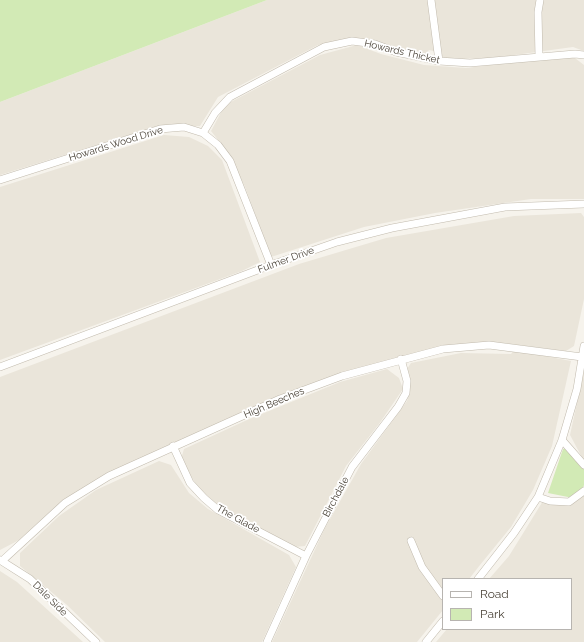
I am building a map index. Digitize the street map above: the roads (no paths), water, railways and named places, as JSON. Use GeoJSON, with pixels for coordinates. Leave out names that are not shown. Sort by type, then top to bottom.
{"type":"FeatureCollection","features":[{"type":"Feature","properties":{"kind":"street"},"geometry":{"type":"LineString","coordinates":[[431,0],[439,62]]}},
{"type":"Feature","properties":{"kind":"street"},"geometry":{"type":"LineString","coordinates":[[539,57],[538,12],[540,0]]}},
{"type":"Feature","properties":{"kind":"street","name":"Howards Thicket"},"geometry":{"type":"LineString","coordinates":[[203,133],[215,113],[230,97],[324,47],[352,40],[375,44],[396,52],[439,62],[470,63],[580,54],[584,55]]}},
{"type":"Feature","properties":{"kind":"street","name":"Howards Wood Drive"},"geometry":{"type":"LineString","coordinates":[[0,180],[160,129],[184,127],[203,133],[218,145],[230,161],[271,265]]}},
{"type":"Feature","properties":{"kind":"street","name":"Fulmer Drive"},"geometry":{"type":"LineString","coordinates":[[0,367],[271,265],[337,242],[392,228],[505,207],[584,204]]}},
{"type":"Feature","properties":{"kind":"street","name":"High Beeches"},"geometry":{"type":"LineString","coordinates":[[1,560],[65,504],[109,476],[280,399],[342,376],[443,349],[489,345],[582,357]]}},
{"type":"Feature","properties":{"kind":"street"},"geometry":{"type":"LineString","coordinates":[[479,578],[514,533],[538,497],[562,440],[577,389],[584,346]]}},
{"type":"Feature","properties":{"kind":"street","name":"Birchdale"},"geometry":{"type":"LineString","coordinates":[[267,642],[306,556],[352,467],[398,407],[406,393],[407,382],[401,359]]}},
{"type":"Feature","properties":{"kind":"street"},"geometry":{"type":"LineString","coordinates":[[562,440],[584,465]]}},
{"type":"Feature","properties":{"kind":"street","name":"The Glade"},"geometry":{"type":"LineString","coordinates":[[173,446],[190,483],[218,510],[306,556]]}},
{"type":"Feature","properties":{"kind":"street"},"geometry":{"type":"LineString","coordinates":[[538,497],[550,501],[569,502],[584,491]]}},
{"type":"Feature","properties":{"kind":"street"},"geometry":{"type":"LineString","coordinates":[[411,541],[422,567],[442,595]]}},
{"type":"Feature","properties":{"kind":"street","name":"Dale Side"},"geometry":{"type":"LineString","coordinates":[[1,560],[30,579],[96,642]]}},
{"type":"Feature","properties":{"kind":"street"},"geometry":{"type":"LineString","coordinates":[[426,642],[442,622]]}}]}
